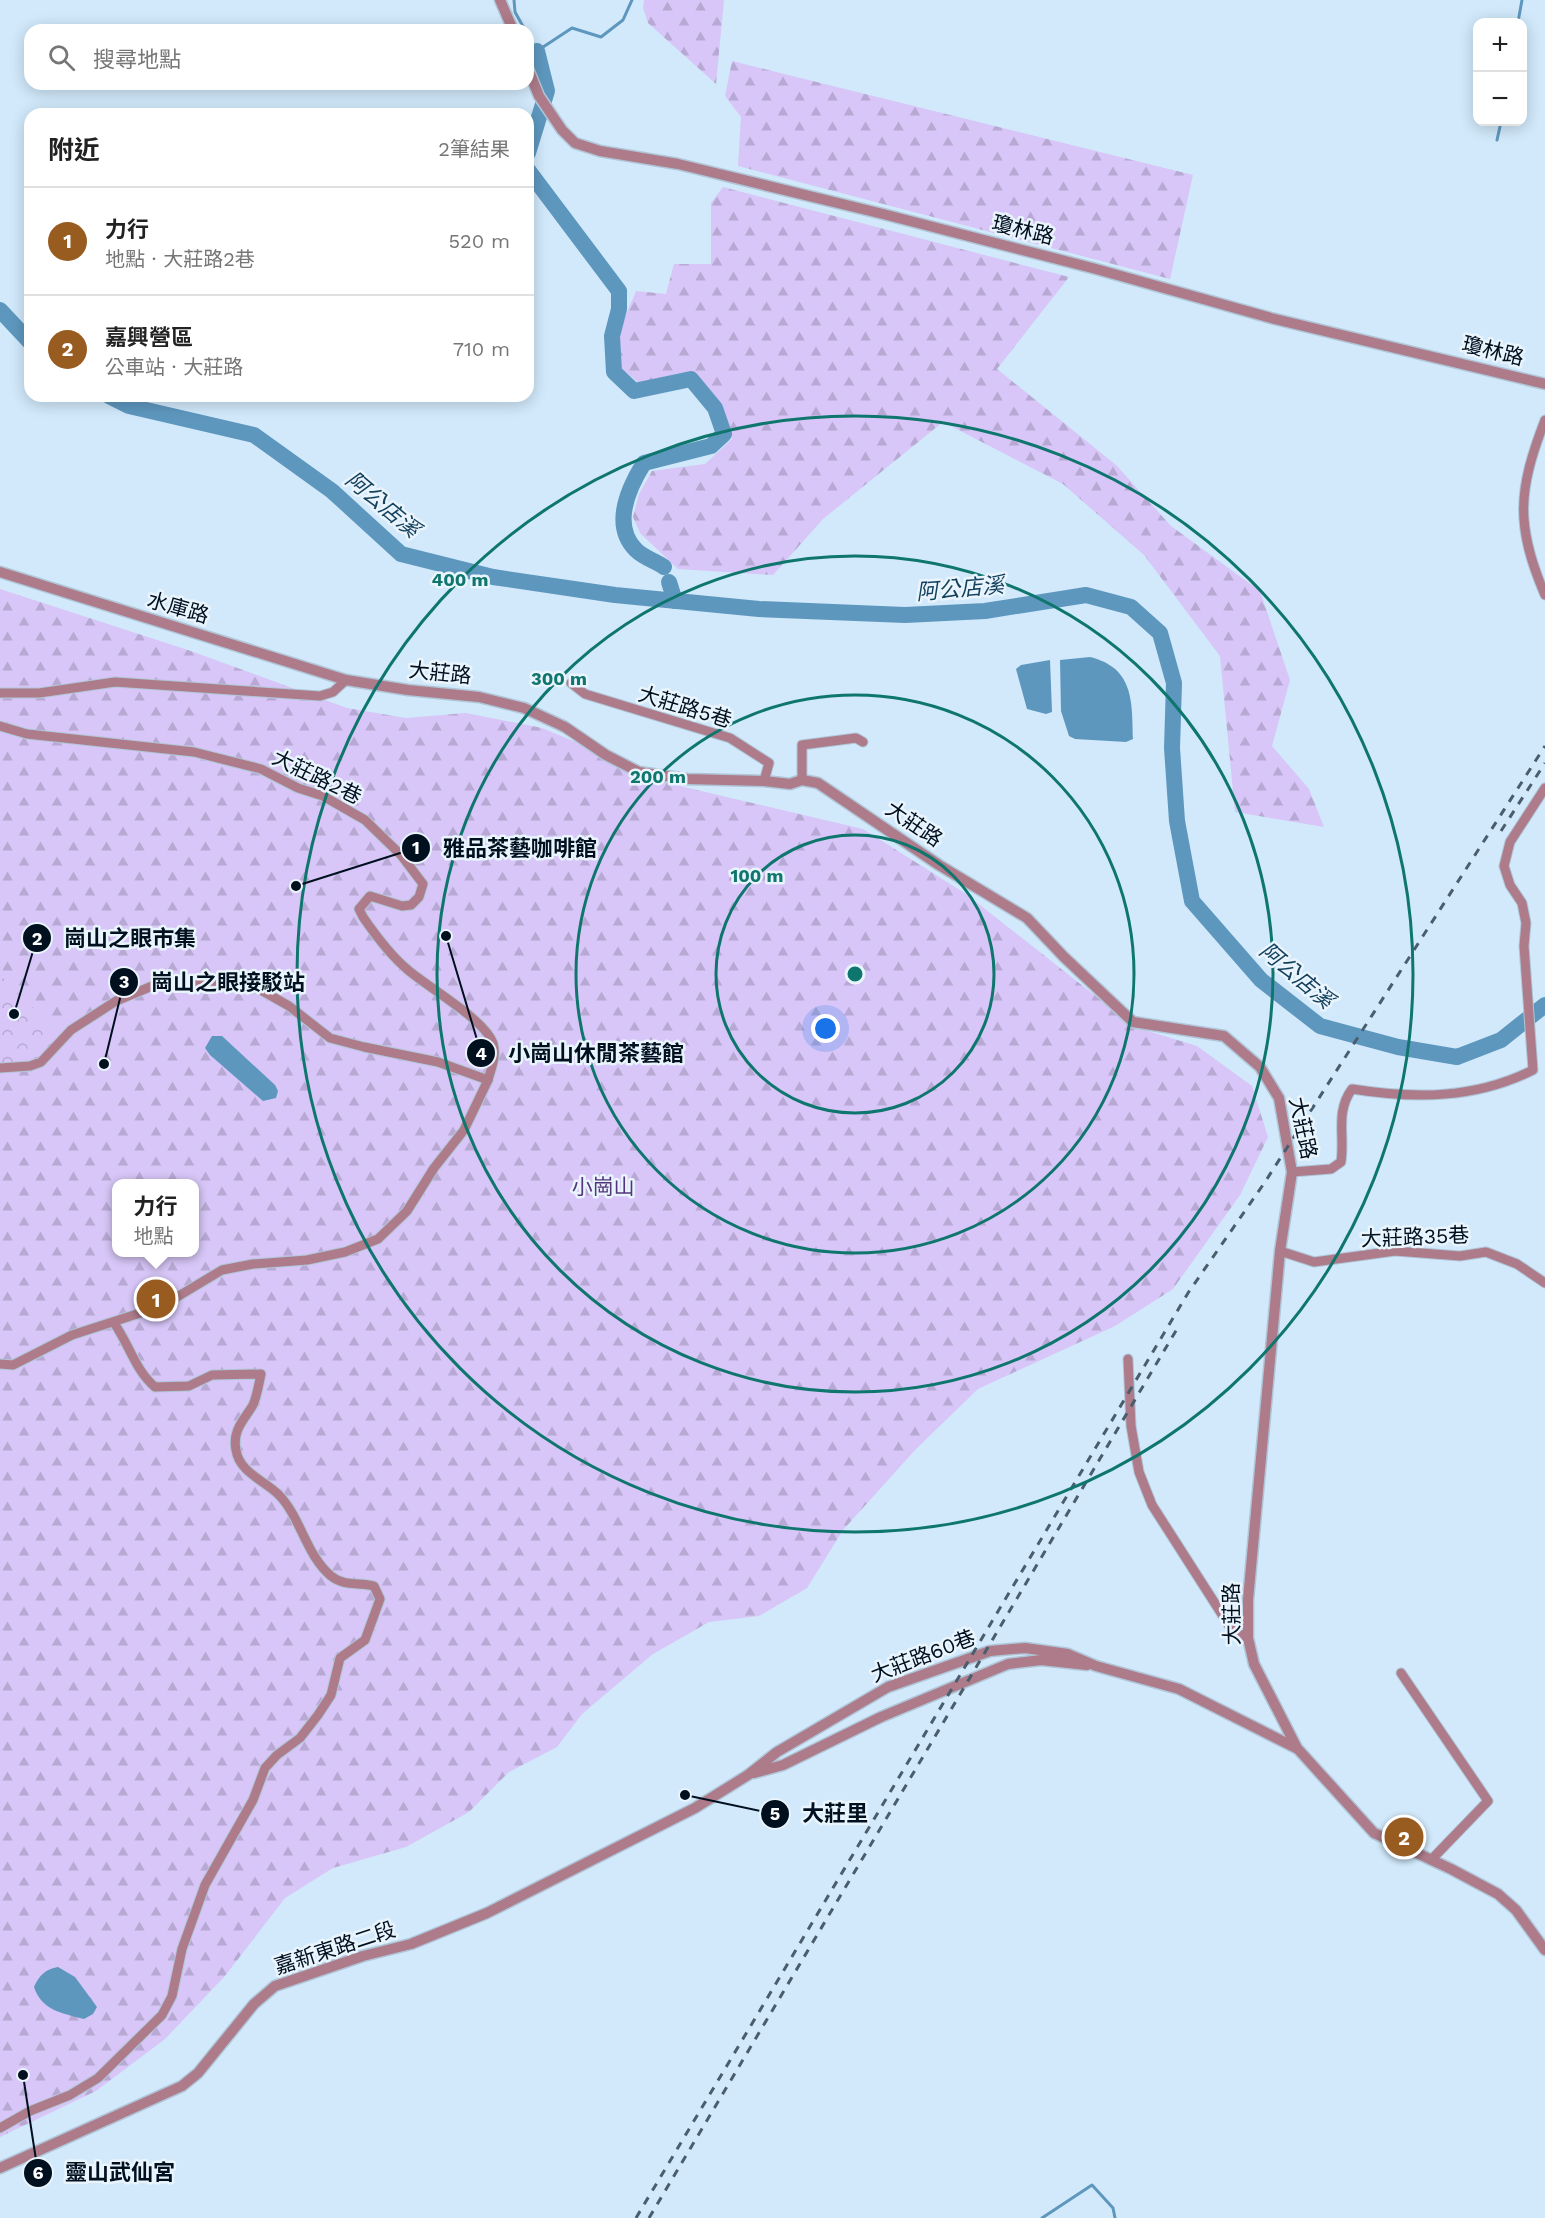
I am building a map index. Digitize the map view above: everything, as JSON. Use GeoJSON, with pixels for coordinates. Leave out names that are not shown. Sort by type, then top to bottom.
{"type":"FeatureCollection","features":[{"type":"Feature","properties":{"kind":"street"},"geometry":{"type":"LineString","coordinates":[[500,0],[510,24]]}},
{"type":"Feature","properties":{"kind":"street","name":"瓊林路"},"geometry":{"type":"LineString","coordinates":[[534,84],[551,115],[576,143],[600,151],[678,164],[861,208],[1096,269],[1271,318],[1545,384]]}},
{"type":"Feature","properties":{"kind":"street"},"geometry":{"type":"LineString","coordinates":[[1545,420],[1526,474],[1522,510],[1525,540],[1545,595]]}},
{"type":"Feature","properties":{"kind":"street","name":"水庫路"},"geometry":{"type":"LineString","coordinates":[[0,573],[346,680]]}},
{"type":"Feature","properties":{"kind":"street"},"geometry":{"type":"LineString","coordinates":[[0,693],[39,693],[115,682],[320,696],[333,692],[346,680]]}},
{"type":"Feature","properties":{"kind":"street","name":"大莊路"},"geometry":{"type":"LineString","coordinates":[[346,680],[408,690],[479,697],[524,708],[565,727],[606,755],[639,772],[687,779],[790,784],[802,780],[818,783],[939,865],[1027,918],[1064,957],[1133,1022],[1224,1036],[1260,1067],[1279,1098],[1292,1172],[1280,1251],[1248,1600],[1248,1638],[1254,1664],[1297,1748],[1374,1833],[1498,1894],[1516,1910],[1545,1950]]}},
{"type":"Feature","properties":{"kind":"street","name":"大莊路5巷"},"geometry":{"type":"LineString","coordinates":[[571,683],[585,694],[730,738],[769,764],[764,781]]}},
{"type":"Feature","properties":{"kind":"street","name":"大莊路2巷"},"geometry":{"type":"LineString","coordinates":[[0,726],[27,734],[194,752],[235,761],[323,796],[365,820],[400,855],[423,884],[419,897],[411,905],[402,906],[370,896],[359,909],[363,917],[391,954],[483,1030],[493,1044],[494,1059],[488,1080],[464,1130],[434,1168],[407,1211],[378,1239],[345,1252],[308,1260],[253,1264],[222,1270],[162,1306],[72,1335],[13,1365],[0,1364]]}},
{"type":"Feature","properties":{"kind":"street"},"geometry":{"type":"LineString","coordinates":[[802,780],[802,745],[809,742],[856,738],[863,742]]}},
{"type":"Feature","properties":{"kind":"street"},"geometry":{"type":"LineString","coordinates":[[1292,1172],[1331,1169],[1341,1162],[1340,1118],[1346,1097],[1352,1089],[1390,1095],[1424,1096],[1478,1090],[1514,1079],[1533,1070],[1534,1051],[1524,946],[1526,923],[1522,903],[1510,885],[1504,866],[1510,842],[1545,788]]}},
{"type":"Feature","properties":{"kind":"street"},"geometry":{"type":"LineString","coordinates":[[0,1068],[30,1066],[41,1062],[81,1023],[117,1001],[147,988],[158,984],[214,981],[259,989],[289,1006],[330,1038],[438,1062],[488,1080]]}},
{"type":"Feature","properties":{"kind":"street","name":"大莊路35巷"},"geometry":{"type":"LineString","coordinates":[[1280,1251],[1314,1262],[1395,1251],[1460,1256],[1486,1252],[1517,1264],[1545,1283]]}},
{"type":"Feature","properties":{"kind":"street"},"geometry":{"type":"LineString","coordinates":[[0,2128],[30,2111],[70,2095],[98,2078],[162,2015],[172,1996],[182,1949],[205,1885],[253,1800],[265,1768],[277,1755],[300,1738],[318,1715],[331,1695],[340,1658],[364,1640],[380,1599],[374,1586],[349,1586],[331,1575],[312,1551],[284,1502],[242,1463],[236,1451],[236,1433],[253,1404],[261,1374],[212,1376],[189,1386],[155,1387],[143,1377],[124,1336],[114,1323]]}},
{"type":"Feature","properties":{"kind":"street"},"geometry":{"type":"LineString","coordinates":[[1128,1359],[1131,1426],[1140,1472],[1152,1505],[1232,1630],[1248,1638]]}},
{"type":"Feature","properties":{"kind":"street","name":"大莊路60巷"},"geometry":{"type":"LineString","coordinates":[[487,1913],[695,1808],[748,1775],[777,1752],[888,1687],[990,1651],[1025,1648],[1068,1654],[1096,1666],[1179,1689],[1297,1748]]}},
{"type":"Feature","properties":{"kind":"street","name":"大莊路60巷"},"geometry":{"type":"LineString","coordinates":[[748,1775],[783,1765],[881,1717],[1008,1664],[1041,1660],[1096,1666]]}},
{"type":"Feature","properties":{"kind":"street"},"geometry":{"type":"LineString","coordinates":[[1401,1673],[1488,1801],[1431,1860]]}},
{"type":"Feature","properties":{"kind":"street","name":"嘉新東路二段"},"geometry":{"type":"LineString","coordinates":[[0,2169],[182,2086],[198,2073],[254,2004],[275,1986],[363,1956],[411,1944],[487,1913]]}},
{"type":"Feature","properties":{"kind":"green space"},"geometry":{"type":"Polygon","coordinates":[[[644,0],[724,0],[716,84],[648,23],[643,8],[644,0]]]}},
{"type":"Feature","properties":{"kind":"green space"},"geometry":{"type":"Polygon","coordinates":[[[732,61],[1193,175],[1170,279],[738,166],[741,117],[725,96],[732,61]]]}},
{"type":"Feature","properties":{"kind":"green space"},"geometry":{"type":"Polygon","coordinates":[[[723,187],[1069,277],[997,369],[1116,465],[1171,526],[1260,591],[1290,680],[1272,746],[1309,789],[1324,827],[1235,812],[1220,656],[1144,555],[1063,484],[943,422],[823,519],[773,575],[678,569],[640,533],[633,517],[639,494],[652,471],[705,464],[732,439],[727,421],[718,404],[696,374],[680,373],[639,383],[621,368],[619,331],[636,291],[666,294],[674,264],[711,264],[711,203],[723,187]]]}},
{"type":"Feature","properties":{"kind":"green space","name":"小崗山"},"geometry":{"type":"Polygon","coordinates":[[[0,589],[188,650],[347,708],[406,718],[466,713],[542,728],[684,787],[863,829],[966,894],[1135,1027],[1197,1046],[1252,1086],[1268,1137],[1240,1195],[1173,1289],[1115,1326],[978,1389],[916,1449],[843,1530],[807,1588],[759,1616],[709,1622],[653,1654],[582,1714],[557,1747],[509,1772],[469,1812],[406,1847],[333,1868],[285,1898],[225,1976],[165,2039],[96,2091],[0,2137],[0,589]]]}},
{"type":"Feature","properties":{"kind":"green space"},"geometry":{"type":"Polygon","coordinates":[[[0,975],[60,1034],[35,1059],[0,1065],[0,975]]]}},
{"type":"Feature","properties":{"kind":"water"},"geometry":{"type":"Polygon","coordinates":[[[1090,657],[1115,669],[1123,678],[1131,699],[1133,739],[1126,742],[1075,739],[1069,736],[1061,711],[1060,660],[1090,657]]]}},
{"type":"Feature","properties":{"kind":"water"},"geometry":{"type":"Polygon","coordinates":[[[1050,660],[1052,712],[1046,714],[1027,709],[1016,669],[1021,665],[1050,660]]]}},
{"type":"Feature","properties":{"kind":"water"},"geometry":{"type":"Polygon","coordinates":[[[212,1036],[222,1036],[275,1085],[278,1091],[276,1098],[263,1101],[210,1055],[205,1048],[212,1036]]]}},
{"type":"Feature","properties":{"kind":"water"},"geometry":{"type":"Polygon","coordinates":[[[58,1967],[75,1977],[97,2007],[93,2014],[84,2019],[68,2015],[54,2010],[42,2001],[34,1987],[49,1969],[58,1967]]]}},
{"type":"Feature","properties":{"kind":"waterway"},"geometry":{"type":"LineString","coordinates":[[514,0],[515,12],[522,24]]}},
{"type":"Feature","properties":{"kind":"waterway"},"geometry":{"type":"LineString","coordinates":[[534,46],[537,51],[572,28],[601,37],[623,20],[632,0]]}},
{"type":"Feature","properties":{"kind":"waterway"},"geometry":{"type":"LineString","coordinates":[[1519,18],[1522,0]]}},
{"type":"Feature","properties":{"kind":"waterway"},"geometry":{"type":"LineString","coordinates":[[534,133],[547,91],[537,51]]}},
{"type":"Feature","properties":{"kind":"waterway"},"geometry":{"type":"LineString","coordinates":[[1497,140],[1500,126]]}},
{"type":"Feature","properties":{"kind":"waterway"},"geometry":{"type":"LineString","coordinates":[[534,178],[619,291],[619,309],[612,336],[614,372],[634,391],[691,379],[715,408],[724,434],[711,446],[644,463],[628,494],[624,518],[629,540],[639,553],[664,567]]}},
{"type":"Feature","properties":{"kind":"waterway","name":"阿公店溪"},"geometry":{"type":"LineString","coordinates":[[0,310],[24,336]]}},
{"type":"Feature","properties":{"kind":"waterway","name":"阿公店溪"},"geometry":{"type":"LineString","coordinates":[[121,402],[129,406],[254,435],[332,491],[401,554],[493,577],[615,595],[759,609],[905,615],[985,611],[1086,595],[1131,607],[1160,633],[1174,683],[1172,748],[1177,821],[1192,901],[1261,980],[1320,1026],[1398,1047],[1457,1057],[1501,1040],[1545,1005]]}},
{"type":"Feature","properties":{"kind":"waterway"},"geometry":{"type":"LineString","coordinates":[[669,582],[675,601]]}},
{"type":"Feature","properties":{"kind":"waterway"},"geometry":{"type":"LineString","coordinates":[[1042,2218],[1092,2185],[1113,2208],[1115,2218]]}},
{"type":"Feature","properties":{"kind":"railway"},"geometry":{"type":"LineString","coordinates":[[636,2218],[1188,1293],[1265,1182],[1545,746]]}},
{"type":"Feature","properties":{"kind":"railway"},"geometry":{"type":"LineString","coordinates":[[1501,831],[1545,763]]}},
{"type":"Feature","properties":{"kind":"railway"},"geometry":{"type":"LineString","coordinates":[[649,2218],[1177,1329]]}},
{"type":"Feature","properties":{"kind":"place","name":"雅品茶藝咖啡館"},"geometry":{"type":"Point","coordinates":[296,886]}},
{"type":"Feature","properties":{"kind":"place","name":"小崗山休閒茶藝館"},"geometry":{"type":"Point","coordinates":[446,936]}},
{"type":"Feature","properties":{"kind":"place","name":"崗山之眼市集"},"geometry":{"type":"Point","coordinates":[14,1014]}},
{"type":"Feature","properties":{"kind":"place","name":"崗山之眼接駁站"},"geometry":{"type":"Point","coordinates":[104,1064]}},
{"type":"Feature","properties":{"kind":"place","name":"力行"},"geometry":{"type":"Point","coordinates":[156,1299]}},
{"type":"Feature","properties":{"kind":"place","name":"大莊里"},"geometry":{"type":"Point","coordinates":[685,1795]}},
{"type":"Feature","properties":{"kind":"place","name":"嘉興營區"},"geometry":{"type":"Point","coordinates":[1404,1837]}},
{"type":"Feature","properties":{"kind":"place","name":"靈山武仙宮"},"geometry":{"type":"Point","coordinates":[23,2075]}}]}
